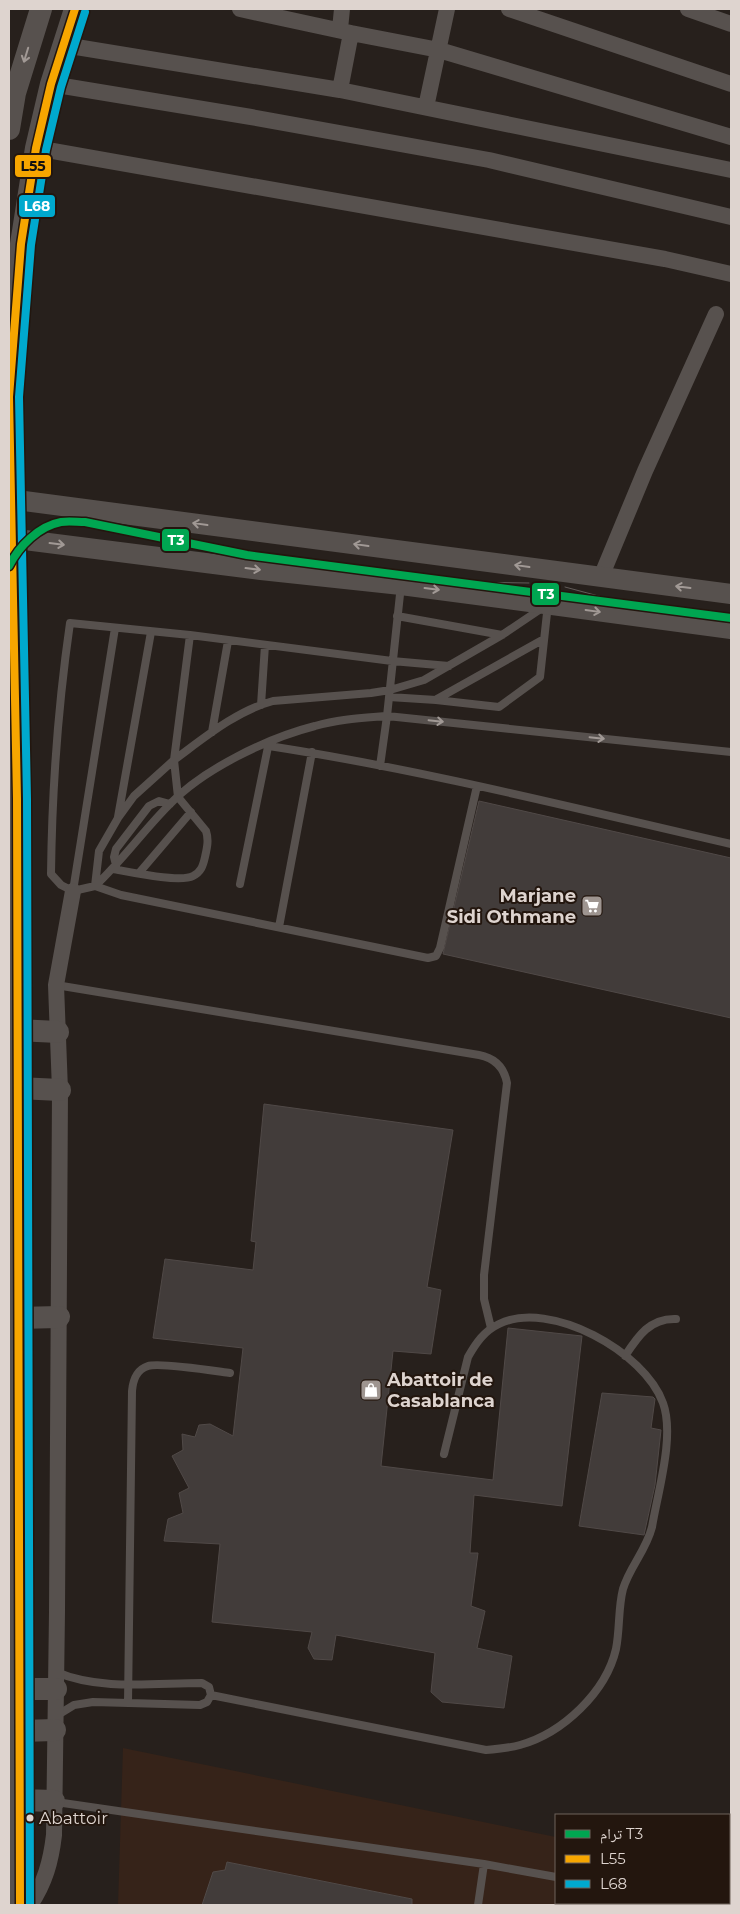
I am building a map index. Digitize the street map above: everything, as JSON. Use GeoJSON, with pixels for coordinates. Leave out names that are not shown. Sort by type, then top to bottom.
{"type":"FeatureCollection","features":[{"type":"Feature","properties":{"kind":"main road"},"geometry":{"type":"LineString","coordinates":[[9,129],[12,92],[40,9]]}},
{"type":"Feature","properties":{"kind":"main road"},"geometry":{"type":"LineString","coordinates":[[20,1905],[21,1689],[17,799],[10,538],[9,397],[21,244],[36,148],[51,84],[75,9]]}},
{"type":"Feature","properties":{"kind":"main road"},"geometry":{"type":"LineString","coordinates":[[17,1030],[58,1032]]}},
{"type":"Feature","properties":{"kind":"main road"},"geometry":{"type":"LineString","coordinates":[[18,1088],[60,1090]]}},
{"type":"Feature","properties":{"kind":"main road"},"geometry":{"type":"LineString","coordinates":[[18,1318],[59,1317]]}},
{"type":"Feature","properties":{"kind":"main road"},"geometry":{"type":"LineString","coordinates":[[21,1689],[56,1681]]}},
{"type":"Feature","properties":{"kind":"main road"},"geometry":{"type":"LineString","coordinates":[[21,1731],[55,1723]]}},
{"type":"Feature","properties":{"kind":"main road"},"geometry":{"type":"LineString","coordinates":[[20,1800],[54,1801]]}},
{"type":"Feature","properties":{"kind":"street"},"geometry":{"type":"LineString","coordinates":[[240,9],[439,50],[731,137]]}},
{"type":"Feature","properties":{"kind":"street"},"geometry":{"type":"LineString","coordinates":[[340,90],[345,31],[342,9]]}},
{"type":"Feature","properties":{"kind":"street"},"geometry":{"type":"LineString","coordinates":[[426,107],[447,9]]}},
{"type":"Feature","properties":{"kind":"street"},"geometry":{"type":"LineString","coordinates":[[509,9],[731,84]]}},
{"type":"Feature","properties":{"kind":"street"},"geometry":{"type":"LineString","coordinates":[[688,9],[731,24]]}},
{"type":"Feature","properties":{"kind":"street"},"geometry":{"type":"LineString","coordinates":[[64,45],[340,90],[731,170]]}},
{"type":"Feature","properties":{"kind":"street"},"geometry":{"type":"LineString","coordinates":[[51,84],[251,117],[489,160],[731,217]]}},
{"type":"Feature","properties":{"kind":"street"},"geometry":{"type":"LineString","coordinates":[[36,148],[665,259],[731,274]]}},
{"type":"Feature","properties":{"kind":"street"},"geometry":{"type":"LineString","coordinates":[[601,577],[645,471],[716,314]]}},
{"type":"Feature","properties":{"kind":"street"},"geometry":{"type":"LineString","coordinates":[[10,499],[731,594]]}},
{"type":"Feature","properties":{"kind":"street"},"geometry":{"type":"LineString","coordinates":[[10,538],[261,570],[401,585],[731,629]]}},
{"type":"Feature","properties":{"kind":"street"},"geometry":{"type":"LineString","coordinates":[[30,1905],[41,1888],[50,1862],[54,1835],[60,1090],[56,985],[73,891]]}},
{"type":"Feature","properties":{"kind":"lane"},"geometry":{"type":"LineString","coordinates":[[380,766],[390,694],[401,585]]}},
{"type":"Feature","properties":{"kind":"lane"},"geometry":{"type":"LineString","coordinates":[[390,694],[424,680],[449,666],[502,635],[548,604]]}},
{"type":"Feature","properties":{"kind":"lane"},"geometry":{"type":"LineString","coordinates":[[95,886],[99,851],[118,818],[134,796],[174,760],[212,732],[261,705],[273,701],[390,694],[499,707],[540,678],[548,604]]}},
{"type":"Feature","properties":{"kind":"lane"},"geometry":{"type":"LineString","coordinates":[[397,616],[502,635]]}},
{"type":"Feature","properties":{"kind":"lane"},"geometry":{"type":"LineString","coordinates":[[449,666],[392,661],[190,635],[70,623],[62,679],[52,812],[51,874],[61,885],[73,891],[95,886],[115,867],[170,804],[213,770],[269,744],[317,725],[387,716],[731,752]]}},
{"type":"Feature","properties":{"kind":"lane"},"geometry":{"type":"LineString","coordinates":[[73,891],[115,628]]}},
{"type":"Feature","properties":{"kind":"lane"},"geometry":{"type":"LineString","coordinates":[[118,818],[151,632]]}},
{"type":"Feature","properties":{"kind":"lane"},"geometry":{"type":"LineString","coordinates":[[115,867],[139,873],[187,879],[198,874],[202,868],[208,836],[178,797],[174,760],[190,635]]}},
{"type":"Feature","properties":{"kind":"lane"},"geometry":{"type":"LineString","coordinates":[[436,700],[544,639]]}},
{"type":"Feature","properties":{"kind":"lane"},"geometry":{"type":"LineString","coordinates":[[212,732],[228,641]]}},
{"type":"Feature","properties":{"kind":"lane"},"geometry":{"type":"LineString","coordinates":[[261,705],[265,645]]}},
{"type":"Feature","properties":{"kind":"lane"},"geometry":{"type":"LineString","coordinates":[[269,744],[477,786],[731,844]]}},
{"type":"Feature","properties":{"kind":"lane"},"geometry":{"type":"LineString","coordinates":[[240,884],[269,744]]}},
{"type":"Feature","properties":{"kind":"lane"},"geometry":{"type":"LineString","coordinates":[[279,927],[312,752]]}},
{"type":"Feature","properties":{"kind":"lane"},"geometry":{"type":"LineString","coordinates":[[95,886],[122,895],[428,958],[436,956],[440,948],[477,786]]}},
{"type":"Feature","properties":{"kind":"lane"},"geometry":{"type":"LineString","coordinates":[[115,867],[114,857],[116,849],[149,806],[159,801],[170,804]]}},
{"type":"Feature","properties":{"kind":"lane"},"geometry":{"type":"LineString","coordinates":[[139,873],[191,812]]}},
{"type":"Feature","properties":{"kind":"lane"},"geometry":{"type":"LineString","coordinates":[[56,985],[494,1059],[504,1070],[507,1083],[484,1276],[484,1300],[491,1328]]}},
{"type":"Feature","properties":{"kind":"lane"},"geometry":{"type":"LineString","coordinates":[[210,1695],[486,1750],[520,1745],[548,1733],[591,1699],[603,1683],[616,1648],[619,1610],[625,1583],[648,1542],[650,1534],[668,1435],[666,1412],[658,1391],[644,1371],[594,1335],[558,1322],[520,1318],[508,1320],[491,1328],[474,1345],[468,1357],[444,1454]]}},
{"type":"Feature","properties":{"kind":"lane"},"geometry":{"type":"LineString","coordinates":[[625,1356],[638,1337],[649,1326],[662,1320],[676,1319]]}},
{"type":"Feature","properties":{"kind":"lane"},"geometry":{"type":"LineString","coordinates":[[128,1703],[132,1391],[134,1379],[141,1370],[153,1365],[230,1373]]}},
{"type":"Feature","properties":{"kind":"lane"},"geometry":{"type":"LineString","coordinates":[[55,1723],[69,1707],[85,1702],[200,1705],[207,1702],[210,1695],[209,1687],[202,1683],[128,1684],[56,1681]]}},
{"type":"Feature","properties":{"kind":"lane"},"geometry":{"type":"LineString","coordinates":[[54,1801],[484,1864],[555,1877]]}},
{"type":"Feature","properties":{"kind":"lane"},"geometry":{"type":"LineString","coordinates":[[478,1905],[484,1864]]}},
{"type":"Feature","properties":{"kind":"shaded area","name":"Abattoir"},"geometry":{"type":"Polygon","coordinates":[[[123,1748],[555,1837],[555,1904],[730,1904],[731,1873],[731,1905],[118,1905],[123,1748]]]}},
{"type":"Feature","properties":{"kind":"building","name":"Marjane Sidi Othmane"},"geometry":{"type":"Polygon","coordinates":[[[479,801],[731,858],[731,1018],[443,954],[479,801]]]}},
{"type":"Feature","properties":{"kind":"building"},"geometry":{"type":"Polygon","coordinates":[[[264,1104],[453,1130],[427,1287],[441,1290],[431,1354],[393,1351],[381,1466],[493,1480],[508,1328],[582,1336],[562,1506],[474,1495],[470,1553],[478,1553],[471,1606],[485,1611],[477,1648],[512,1656],[504,1708],[442,1702],[431,1692],[435,1653],[336,1635],[332,1660],[314,1659],[308,1648],[312,1632],[212,1622],[220,1544],[164,1541],[168,1519],[183,1513],[179,1493],[189,1488],[172,1456],[183,1450],[182,1434],[195,1437],[199,1425],[210,1424],[233,1436],[243,1348],[153,1338],[165,1259],[253,1270],[256,1242],[251,1241],[264,1104]]]}},
{"type":"Feature","properties":{"kind":"building"},"geometry":{"type":"Polygon","coordinates":[[[602,1393],[653,1397],[655,1399],[651,1428],[661,1430],[655,1485],[644,1535],[579,1526],[602,1393]]]}},
{"type":"Feature","properties":{"kind":"building"},"geometry":{"type":"Polygon","coordinates":[[[227,1862],[412,1899],[412,1905],[202,1905],[213,1872],[225,1870],[227,1862]]]}},
{"type":"Feature","properties":{"kind":"tram line","name":"T3"},"geometry":{"type":"LineString","coordinates":[[9,566],[18,551],[38,532],[61,522],[85,522],[247,555],[731,618]]}},
{"type":"Feature","properties":{"kind":"tram line"},"geometry":{"type":"LineString","coordinates":[[462,582],[529,583]]}},
{"type":"Feature","properties":{"kind":"tram line"},"geometry":{"type":"LineString","coordinates":[[565,587],[632,605]]}},
{"type":"Feature","properties":{"kind":"transit line","name":"L55"},"geometry":{"type":"LineString","coordinates":[[20,1905],[17,799],[9,397],[21,244],[36,148],[51,84],[75,9]]}},
{"type":"Feature","properties":{"kind":"transit line","name":"L68"},"geometry":{"type":"LineString","coordinates":[[30,1905],[27,799],[19,397],[31,245],[46,150],[61,87],[85,12]]}},
{"type":"Feature","properties":{"kind":"place","name":"Marjane Sidi Othmane"},"geometry":{"type":"Point","coordinates":[592,906]}},
{"type":"Feature","properties":{"kind":"place","name":"Abattoir de Casablanca"},"geometry":{"type":"Point","coordinates":[371,1390]}},
{"type":"Feature","properties":{"kind":"place","name":"Abattoir"},"geometry":{"type":"Point","coordinates":[30,1818]}}]}
